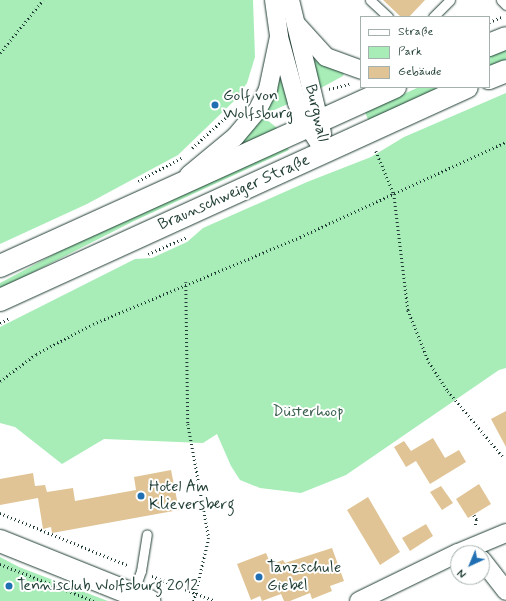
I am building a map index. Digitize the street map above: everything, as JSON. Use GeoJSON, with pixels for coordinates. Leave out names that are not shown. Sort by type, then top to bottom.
{"type":"FeatureCollection","features":[{"type":"Feature","properties":{"kind":"main road"},"geometry":{"type":"LineString","coordinates":[[490,45],[506,38]]}},
{"type":"Feature","properties":{"kind":"main road"},"geometry":{"type":"LineString","coordinates":[[490,78],[506,71]]}},
{"type":"Feature","properties":{"kind":"main road","name":"Braunschweiger Straße"},"geometry":{"type":"LineString","coordinates":[[0,266],[393,88]]}},
{"type":"Feature","properties":{"kind":"main road","name":"Braunschweiger Straße"},"geometry":{"type":"LineString","coordinates":[[5,298],[465,88]]}},
{"type":"Feature","properties":{"kind":"main road"},"geometry":{"type":"LineString","coordinates":[[0,541],[141,598]]}},
{"type":"Feature","properties":{"kind":"street","name":"Burgwall"},"geometry":{"type":"LineString","coordinates":[[274,0],[279,37],[297,103],[315,124]]}},
{"type":"Feature","properties":{"kind":"street","name":"Burgwall"},"geometry":{"type":"LineString","coordinates":[[290,0],[315,124],[325,152]]}},
{"type":"Feature","properties":{"kind":"street"},"geometry":{"type":"LineString","coordinates":[[295,24],[326,57],[360,70]]}},
{"type":"Feature","properties":{"kind":"street","name":"Burgwall"},"geometry":{"type":"LineString","coordinates":[[176,186],[235,137],[257,111],[268,89],[279,37]]}},
{"type":"Feature","properties":{"kind":"street"},"geometry":{"type":"LineString","coordinates":[[484,545],[506,533]]}},
{"type":"Feature","properties":{"kind":"street"},"geometry":{"type":"LineString","coordinates":[[359,601],[450,562]]}},
{"type":"Feature","properties":{"kind":"street"},"geometry":{"type":"LineString","coordinates":[[490,574],[506,591]]}},
{"type":"Feature","properties":{"kind":"lane"},"geometry":{"type":"LineString","coordinates":[[370,0],[387,16]]}},
{"type":"Feature","properties":{"kind":"lane"},"geometry":{"type":"LineString","coordinates":[[434,16],[450,0]]}},
{"type":"Feature","properties":{"kind":"lane"},"geometry":{"type":"LineString","coordinates":[[141,598],[141,571],[147,534]]}},
{"type":"Feature","properties":{"kind":"path"},"geometry":{"type":"LineString","coordinates":[[0,53],[43,0]]}},
{"type":"Feature","properties":{"kind":"path"},"geometry":{"type":"LineString","coordinates":[[490,22],[506,16]]}},
{"type":"Feature","properties":{"kind":"path"},"geometry":{"type":"LineString","coordinates":[[135,183],[181,158],[237,107]]}},
{"type":"Feature","properties":{"kind":"path"},"geometry":{"type":"LineString","coordinates":[[0,381],[36,354],[93,324],[186,282],[300,237],[506,142]]}},
{"type":"Feature","properties":{"kind":"path"},"geometry":{"type":"LineString","coordinates":[[376,151],[394,194],[408,310],[429,362],[448,391],[504,458]]}},
{"type":"Feature","properties":{"kind":"path"},"geometry":{"type":"LineString","coordinates":[[186,282],[188,424],[208,538],[197,594],[194,601]]}},
{"type":"Feature","properties":{"kind":"path"},"geometry":{"type":"LineString","coordinates":[[0,513],[215,601]]}},
{"type":"Feature","properties":{"kind":"path"},"geometry":{"type":"LineString","coordinates":[[0,564],[94,601]]}},
{"type":"Feature","properties":{"kind":"green space"},"geometry":{"type":"Polygon","coordinates":[[[0,0],[253,0],[255,57],[247,83],[235,100],[178,155],[87,204],[0,244],[0,0]]]}},
{"type":"Feature","properties":{"kind":"green space"},"geometry":{"type":"Polygon","coordinates":[[[506,49],[506,60],[490,68],[490,56],[506,49]]]}},
{"type":"Feature","properties":{"kind":"green space"},"geometry":{"type":"Polygon","coordinates":[[[314,60],[344,73],[343,76],[319,89],[314,60]]]}},
{"type":"Feature","properties":{"kind":"green space"},"geometry":{"type":"Polygon","coordinates":[[[281,77],[290,103],[272,111],[266,111],[281,77]]]}},
{"type":"Feature","properties":{"kind":"green space"},"geometry":{"type":"Polygon","coordinates":[[[417,88],[442,88],[369,122],[365,112],[417,88]]]}},
{"type":"Feature","properties":{"kind":"green space","name":"Düsterhoop"},"geometry":{"type":"Polygon","coordinates":[[[506,93],[506,368],[499,370],[346,475],[301,493],[260,488],[240,480],[231,466],[217,434],[203,443],[104,439],[62,464],[15,427],[0,423],[0,327],[135,259],[152,258],[187,242],[203,228],[307,182],[371,157],[404,137],[506,93]]]}},
{"type":"Feature","properties":{"kind":"green space"},"geometry":{"type":"Polygon","coordinates":[[[263,117],[280,130],[246,146],[242,141],[263,117]]]}},
{"type":"Feature","properties":{"kind":"green space"},"geometry":{"type":"Polygon","coordinates":[[[287,146],[289,150],[134,221],[0,289],[0,283],[62,250],[287,146]]]}},
{"type":"Feature","properties":{"kind":"green space"},"geometry":{"type":"Polygon","coordinates":[[[0,557],[19,567],[108,601],[0,601],[0,557]]]}},
{"type":"Feature","properties":{"kind":"building"},"geometry":{"type":"Polygon","coordinates":[[[383,0],[425,0],[410,16],[400,16],[383,0]]]}},
{"type":"Feature","properties":{"kind":"building"},"geometry":{"type":"Polygon","coordinates":[[[506,411],[506,447],[491,419],[506,411]]]}},
{"type":"Feature","properties":{"kind":"building"},"geometry":{"type":"Polygon","coordinates":[[[433,438],[445,458],[459,450],[466,462],[430,484],[416,461],[406,467],[394,447],[404,441],[411,451],[433,438]]]}},
{"type":"Feature","properties":{"kind":"building"},"geometry":{"type":"Polygon","coordinates":[[[171,470],[179,510],[52,533],[51,527],[43,529],[38,498],[0,505],[0,479],[33,473],[35,486],[45,485],[47,492],[73,488],[75,501],[136,490],[134,477],[171,470]]]}},
{"type":"Feature","properties":{"kind":"building"},"geometry":{"type":"Polygon","coordinates":[[[479,484],[491,504],[468,518],[456,499],[479,484]]]}},
{"type":"Feature","properties":{"kind":"building"},"geometry":{"type":"Polygon","coordinates":[[[441,486],[453,503],[442,510],[430,492],[441,486]]]}},
{"type":"Feature","properties":{"kind":"building"},"geometry":{"type":"Polygon","coordinates":[[[368,497],[400,552],[380,565],[347,510],[368,497]]]}},
{"type":"Feature","properties":{"kind":"building"},"geometry":{"type":"Polygon","coordinates":[[[426,524],[433,536],[410,551],[402,538],[426,524]]]}},
{"type":"Feature","properties":{"kind":"building"},"geometry":{"type":"Polygon","coordinates":[[[332,548],[344,581],[330,586],[332,591],[312,599],[310,593],[290,601],[284,601],[281,594],[262,601],[260,596],[251,600],[237,564],[266,553],[271,565],[283,560],[285,563],[332,548]]]}},
{"type":"Feature","properties":{"kind":"place","name":"Golf von Wolfsburg"},"geometry":{"type":"Point","coordinates":[215,105]}},
{"type":"Feature","properties":{"kind":"place","name":"Hotel Am Klieversberg"},"geometry":{"type":"Point","coordinates":[141,496]}},
{"type":"Feature","properties":{"kind":"place","name":"Tanzschule Giebel"},"geometry":{"type":"Point","coordinates":[259,577]}},
{"type":"Feature","properties":{"kind":"place","name":"Tennisclub Wolfsburg 2012"},"geometry":{"type":"Point","coordinates":[9,586]}}]}
